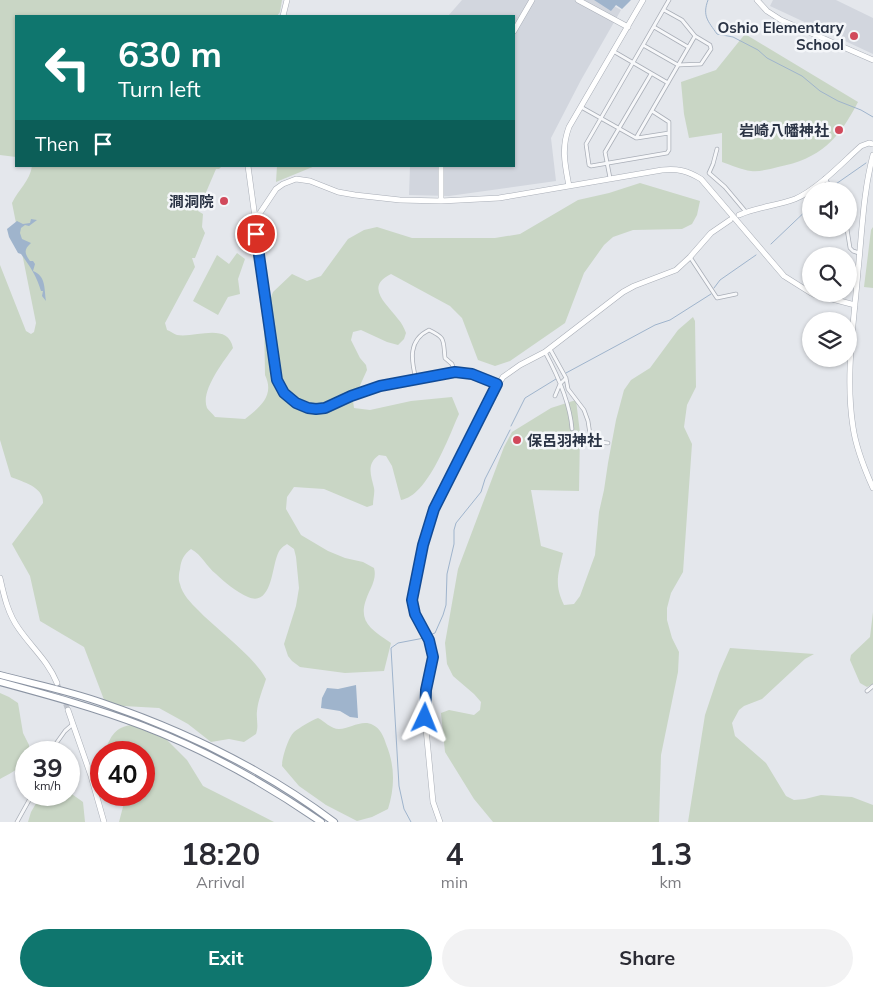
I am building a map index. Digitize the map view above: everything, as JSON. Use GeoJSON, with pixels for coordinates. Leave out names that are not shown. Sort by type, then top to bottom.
{"type":"FeatureCollection","features":[{"type":"Feature","properties":{"kind":"highway"},"geometry":{"type":"LineString","coordinates":[[0,675],[102,702],[182,734],[253,770],[333,821]]}},
{"type":"Feature","properties":{"kind":"highway"},"geometry":{"type":"LineString","coordinates":[[0,682],[101,711],[179,741],[280,794],[321,822]]}},
{"type":"Feature","properties":{"kind":"street"},"geometry":{"type":"LineString","coordinates":[[283,15],[287,0]]}},
{"type":"Feature","properties":{"kind":"street"},"geometry":{"type":"LineString","coordinates":[[515,29],[532,0]]}},
{"type":"Feature","properties":{"kind":"street"},"geometry":{"type":"LineString","coordinates":[[578,0],[628,27]]}},
{"type":"Feature","properties":{"kind":"street"},"geometry":{"type":"LineString","coordinates":[[569,186],[564,146],[569,127],[643,0]]}},
{"type":"Feature","properties":{"kind":"street"},"geometry":{"type":"LineString","coordinates":[[652,111],[667,120],[669,150],[667,153],[592,166],[588,165],[585,147],[669,0]]}},
{"type":"Feature","properties":{"kind":"street"},"geometry":{"type":"LineString","coordinates":[[757,0],[771,15],[873,60]]}},
{"type":"Feature","properties":{"kind":"street"},"geometry":{"type":"LineString","coordinates":[[643,45],[678,65],[701,64],[711,49],[710,46],[695,36],[682,20],[664,10]]}},
{"type":"Feature","properties":{"kind":"street"},"geometry":{"type":"LineString","coordinates":[[654,27],[688,48]]}},
{"type":"Feature","properties":{"kind":"street"},"geometry":{"type":"LineString","coordinates":[[636,138],[695,36]]}},
{"type":"Feature","properties":{"kind":"street"},"geometry":{"type":"LineString","coordinates":[[613,51],[668,83]]}},
{"type":"Feature","properties":{"kind":"street"},"geometry":{"type":"LineString","coordinates":[[610,179],[606,152],[651,74]]}},
{"type":"Feature","properties":{"kind":"street"},"geometry":{"type":"LineString","coordinates":[[581,107],[636,138],[669,133]]}},
{"type":"Feature","properties":{"kind":"street"},"geometry":{"type":"LineString","coordinates":[[739,215],[795,199],[813,188],[861,146],[869,143],[873,144]]}},
{"type":"Feature","properties":{"kind":"street"},"geometry":{"type":"LineString","coordinates":[[717,149],[709,173],[725,187],[746,212]]}},
{"type":"Feature","properties":{"kind":"street"},"geometry":{"type":"LineString","coordinates":[[873,155],[866,188],[850,372],[851,412],[857,445],[873,488]]}},
{"type":"Feature","properties":{"kind":"street"},"geometry":{"type":"LineString","coordinates":[[248,167],[277,380],[289,399],[308,408],[325,408],[364,391],[455,372],[472,374],[497,384]]}},
{"type":"Feature","properties":{"kind":"street"},"geometry":{"type":"LineString","coordinates":[[441,167],[441,201]]}},
{"type":"Feature","properties":{"kind":"street"},"geometry":{"type":"LineString","coordinates":[[254,216],[260,213],[276,189],[296,179],[310,181],[338,192],[355,195],[400,200],[441,201],[499,198],[670,168],[693,174],[708,186],[784,276],[802,287]]}},
{"type":"Feature","properties":{"kind":"street"},"geometry":{"type":"LineString","coordinates":[[825,178],[827,182]]}},
{"type":"Feature","properties":{"kind":"street"},"geometry":{"type":"LineString","coordinates":[[440,822],[433,802],[425,718],[426,690],[433,657],[429,640],[413,608],[413,592],[430,517],[497,384],[510,371],[550,349],[623,292],[676,270],[711,233],[730,220]]}},
{"type":"Feature","properties":{"kind":"street"},"geometry":{"type":"LineString","coordinates":[[848,237],[850,248],[860,253]]}},
{"type":"Feature","properties":{"kind":"street"},"geometry":{"type":"LineString","coordinates":[[690,257],[717,298],[736,294]]}},
{"type":"Feature","properties":{"kind":"street"},"geometry":{"type":"LineString","coordinates":[[844,302],[855,305]]}},
{"type":"Feature","properties":{"kind":"street"},"geometry":{"type":"LineString","coordinates":[[416,379],[411,361],[414,346],[420,334],[429,330],[442,337],[445,344],[445,358],[452,364],[455,372]]}},
{"type":"Feature","properties":{"kind":"street"},"geometry":{"type":"LineString","coordinates":[[550,349],[566,378],[568,389],[584,410],[592,441],[608,443]]}},
{"type":"Feature","properties":{"kind":"street"},"geometry":{"type":"LineString","coordinates":[[545,352],[560,384],[572,420],[572,429]]}},
{"type":"Feature","properties":{"kind":"street"},"geometry":{"type":"LineString","coordinates":[[555,396],[560,384],[566,378]]}},
{"type":"Feature","properties":{"kind":"street"},"geometry":{"type":"LineString","coordinates":[[0,578],[8,610],[18,628],[46,660],[57,684]]}},
{"type":"Feature","properties":{"kind":"street"},"geometry":{"type":"LineString","coordinates":[[866,691],[873,686]]}},
{"type":"Feature","properties":{"kind":"street"},"geometry":{"type":"LineString","coordinates":[[68,710],[91,776],[104,822]]}},
{"type":"Feature","properties":{"kind":"street"},"geometry":{"type":"LineString","coordinates":[[57,741],[64,731],[73,724]]}},
{"type":"Feature","properties":{"kind":"street"},"geometry":{"type":"LineString","coordinates":[[17,822],[26,806]]}},
{"type":"Feature","properties":{"kind":"shaded area"},"geometry":{"type":"Polygon","coordinates":[[[462,0],[603,0],[621,10],[581,80],[551,138],[556,181],[449,196],[409,195],[410,167],[515,167],[515,15],[449,15],[462,0]]]}},
{"type":"Feature","properties":{"kind":"shaded area","name":"Oshio Elementary School"},"geometry":{"type":"Polygon","coordinates":[[[773,0],[836,0],[873,18],[873,54],[770,6],[773,0]]]}},
{"type":"Feature","properties":{"kind":"green space"},"geometry":{"type":"Polygon","coordinates":[[[0,0],[282,0],[278,15],[15,15],[15,157],[0,155],[0,0]]]}},
{"type":"Feature","properties":{"kind":"green space"},"geometry":{"type":"Polygon","coordinates":[[[745,34],[858,102],[835,137],[817,153],[806,159],[765,170],[751,171],[722,162],[722,133],[689,138],[684,114],[681,82],[716,70],[745,34]]]}},
{"type":"Feature","properties":{"kind":"green space"},"geometry":{"type":"Polygon","coordinates":[[[32,167],[221,167],[216,169],[198,211],[203,214],[202,227],[205,233],[195,258],[192,258],[195,267],[165,323],[167,330],[177,335],[218,333],[225,335],[230,340],[233,348],[210,385],[207,393],[207,408],[215,417],[245,419],[261,405],[267,395],[264,315],[273,292],[292,274],[307,281],[321,276],[348,239],[364,230],[377,227],[412,238],[495,238],[520,234],[578,200],[640,183],[700,201],[697,215],[692,224],[682,229],[633,230],[613,237],[604,245],[584,273],[565,323],[510,361],[495,366],[478,360],[462,318],[450,306],[391,274],[383,279],[379,284],[380,296],[401,322],[406,333],[404,339],[398,345],[361,330],[353,332],[351,340],[367,370],[353,401],[354,408],[370,410],[411,401],[452,397],[459,414],[429,477],[411,496],[401,500],[392,466],[386,456],[379,455],[372,462],[370,470],[374,490],[373,505],[367,507],[324,489],[294,487],[287,497],[286,509],[301,535],[328,551],[345,558],[363,562],[374,568],[374,578],[366,598],[364,614],[369,626],[391,643],[384,671],[345,673],[300,667],[288,656],[284,644],[296,606],[299,588],[294,549],[287,544],[278,554],[266,592],[262,597],[256,599],[235,590],[191,549],[182,560],[179,574],[179,581],[187,598],[253,661],[266,679],[259,699],[256,734],[244,742],[229,739],[211,742],[188,724],[159,708],[106,705],[84,647],[40,621],[30,576],[12,544],[43,503],[40,493],[36,489],[27,483],[11,477],[0,440],[0,265],[26,331],[31,334],[34,332],[36,323],[12,203],[32,167]]]}},
{"type":"Feature","properties":{"kind":"green space"},"geometry":{"type":"Polygon","coordinates":[[[277,167],[313,167],[276,182],[277,167]]]}},
{"type":"Feature","properties":{"kind":"green space"},"geometry":{"type":"Polygon","coordinates":[[[873,227],[873,288],[864,287],[871,230],[873,227]]]}},
{"type":"Feature","properties":{"kind":"green space"},"geometry":{"type":"Polygon","coordinates":[[[237,253],[245,259],[238,279],[240,294],[228,297],[218,315],[193,301],[217,255],[229,264],[237,253]]]}},
{"type":"Feature","properties":{"kind":"green space"},"geometry":{"type":"Polygon","coordinates":[[[693,317],[695,321],[696,387],[687,405],[684,427],[692,444],[683,572],[671,593],[667,608],[667,620],[672,638],[679,652],[678,672],[661,755],[659,822],[493,822],[474,799],[445,752],[441,713],[449,710],[474,715],[480,710],[481,702],[453,676],[447,664],[445,643],[458,569],[504,447],[512,432],[551,408],[576,400],[580,433],[579,491],[531,490],[541,546],[563,553],[558,574],[559,591],[564,605],[574,604],[580,596],[595,555],[599,512],[616,420],[624,390],[631,380],[650,368],[678,330],[693,317]]]}},
{"type":"Feature","properties":{"kind":"green space"},"geometry":{"type":"Polygon","coordinates":[[[873,612],[873,684],[867,687],[860,683],[850,660],[851,655],[870,637],[873,612]]]}},
{"type":"Feature","properties":{"kind":"green space"},"geometry":{"type":"Polygon","coordinates":[[[730,648],[814,654],[805,659],[762,699],[739,710],[732,723],[735,736],[766,763],[786,796],[794,800],[821,795],[852,797],[873,805],[873,822],[688,822],[705,715],[719,673],[730,648]]]}},
{"type":"Feature","properties":{"kind":"green space"},"geometry":{"type":"Polygon","coordinates":[[[0,693],[18,703],[23,733],[27,741],[15,741],[15,770],[0,779],[0,693]]]}},
{"type":"Feature","properties":{"kind":"green space"},"geometry":{"type":"Polygon","coordinates":[[[318,718],[336,729],[369,723],[380,730],[389,752],[393,776],[388,809],[372,817],[357,821],[326,805],[299,786],[282,766],[286,748],[294,732],[318,718]]]}},
{"type":"Feature","properties":{"kind":"green space"},"geometry":{"type":"Polygon","coordinates":[[[136,724],[164,737],[187,760],[203,786],[274,822],[119,822],[123,806],[155,806],[155,741],[109,741],[116,731],[136,724]]]}},
{"type":"Feature","properties":{"kind":"green space"},"geometry":{"type":"Polygon","coordinates":[[[80,800],[83,802],[85,822],[28,822],[35,806],[80,806],[80,800]]]}},
{"type":"Feature","properties":{"kind":"water"},"geometry":{"type":"Polygon","coordinates":[[[594,0],[631,0],[622,9],[616,5],[611,11],[594,0]]]}},
{"type":"Feature","properties":{"kind":"water"},"geometry":{"type":"Polygon","coordinates":[[[31,219],[37,220],[29,226],[25,225],[21,228],[20,233],[22,239],[31,243],[26,250],[26,254],[30,261],[33,261],[35,264],[33,271],[42,279],[46,301],[42,296],[43,291],[41,291],[33,272],[21,254],[18,253],[9,237],[7,229],[17,221],[23,224],[30,223],[31,219]]]}},
{"type":"Feature","properties":{"kind":"water"},"geometry":{"type":"Polygon","coordinates":[[[356,685],[358,718],[350,717],[340,711],[321,708],[322,698],[327,688],[338,689],[356,685]]]}},
{"type":"Feature","properties":{"kind":"waterway"},"geometry":{"type":"LineString","coordinates":[[708,0],[706,14],[717,34],[733,37],[758,50],[767,58],[802,76],[820,91],[873,117]]}},
{"type":"Feature","properties":{"kind":"waterway"},"geometry":{"type":"LineString","coordinates":[[839,182],[866,163]]}},
{"type":"Feature","properties":{"kind":"waterway"},"geometry":{"type":"LineString","coordinates":[[771,244],[802,215]]}},
{"type":"Feature","properties":{"kind":"waterway"},"geometry":{"type":"LineString","coordinates":[[714,288],[720,280],[756,255]]}},
{"type":"Feature","properties":{"kind":"waterway"},"geometry":{"type":"LineString","coordinates":[[566,373],[655,325],[670,320],[711,294]]}},
{"type":"Feature","properties":{"kind":"waterway"},"geometry":{"type":"LineString","coordinates":[[511,426],[525,398],[556,379]]}},
{"type":"Feature","properties":{"kind":"waterway"},"geometry":{"type":"LineString","coordinates":[[427,636],[435,633],[446,605],[447,574],[454,544],[456,523],[481,492],[485,479],[510,430]]}},
{"type":"Feature","properties":{"kind":"waterway"},"geometry":{"type":"LineString","coordinates":[[411,822],[404,809],[399,786],[391,648],[398,643],[424,638]]}},
{"type":"Feature","properties":{"kind":"tunnel"},"geometry":{"type":"LineString","coordinates":[[57,683],[68,710]]}},
{"type":"Feature","properties":{"kind":"place","name":"Oshio Elementary School"},"geometry":{"type":"Point","coordinates":[854,36]}},
{"type":"Feature","properties":{"kind":"place","name":"岩崎八幡神社"},"geometry":{"type":"Point","coordinates":[839,130]}},
{"type":"Feature","properties":{"kind":"place","name":"澗洞院"},"geometry":{"type":"Point","coordinates":[224,201]}},
{"type":"Feature","properties":{"kind":"place","name":"保呂羽神社"},"geometry":{"type":"Point","coordinates":[517,440]}},
{"type":"Feature","properties":{"kind":"route"},"geometry":{"type":"LineString","coordinates":[[256,234],[277,380],[289,399],[308,408],[325,408],[380,386],[455,372],[487,378],[497,384],[430,517],[423,545],[412,600],[417,620],[432,647],[433,665],[426,690],[425,718]]}}]}
